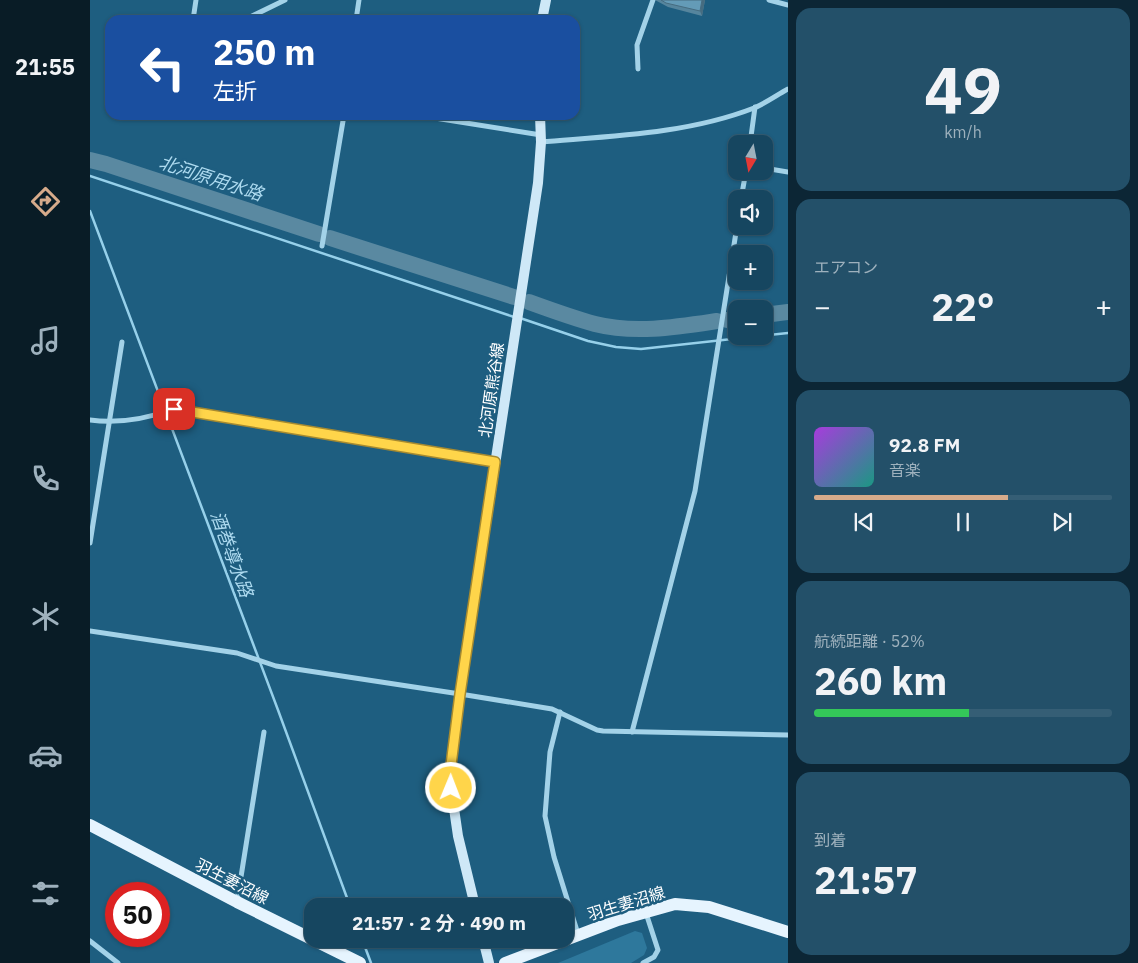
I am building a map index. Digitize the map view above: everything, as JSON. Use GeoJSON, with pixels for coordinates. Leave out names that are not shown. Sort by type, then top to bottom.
{"type":"FeatureCollection","features":[{"type":"Feature","properties":{"kind":"main road"},"geometry":{"type":"LineString","coordinates":[[543,15],[546,0]]}},
{"type":"Feature","properties":{"kind":"main road","name":"北河原熊谷線"},"geometry":{"type":"LineString","coordinates":[[473,898],[458,836],[451,788],[451,765],[460,694],[538,183],[540,120]]}},
{"type":"Feature","properties":{"kind":"main road","name":"羽生妻沼線"},"geometry":{"type":"LineString","coordinates":[[90,825],[237,902],[360,963]]}},
{"type":"Feature","properties":{"kind":"main road","name":"羽生妻沼線"},"geometry":{"type":"LineString","coordinates":[[505,963],[618,920],[675,904],[709,907],[788,932]]}},
{"type":"Feature","properties":{"kind":"main road"},"geometry":{"type":"LineString","coordinates":[[485,948],[489,963]]}},
{"type":"Feature","properties":{"kind":"street"},"geometry":{"type":"LineString","coordinates":[[194,15],[196,0]]}},
{"type":"Feature","properties":{"kind":"street"},"geometry":{"type":"LineString","coordinates":[[251,15],[285,0]]}},
{"type":"Feature","properties":{"kind":"street"},"geometry":{"type":"LineString","coordinates":[[357,15],[359,0]]}},
{"type":"Feature","properties":{"kind":"street"},"geometry":{"type":"LineString","coordinates":[[638,69],[637,44],[653,0]]}},
{"type":"Feature","properties":{"kind":"street"},"geometry":{"type":"LineString","coordinates":[[769,0],[788,5]]}},
{"type":"Feature","properties":{"kind":"street"},"geometry":{"type":"LineString","coordinates":[[442,120],[541,139],[654,132],[723,118],[755,107],[788,90]]}},
{"type":"Feature","properties":{"kind":"street"},"geometry":{"type":"LineString","coordinates":[[751,135],[755,107]]}},
{"type":"Feature","properties":{"kind":"street"},"geometry":{"type":"LineString","coordinates":[[322,246],[343,120]]}},
{"type":"Feature","properties":{"kind":"street"},"geometry":{"type":"LineString","coordinates":[[773,170],[788,172]]}},
{"type":"Feature","properties":{"kind":"street"},"geometry":{"type":"LineString","coordinates":[[632,732],[695,491],[736,235]]}},
{"type":"Feature","properties":{"kind":"street"},"geometry":{"type":"LineString","coordinates":[[90,543],[122,342]]}},
{"type":"Feature","properties":{"kind":"street"},"geometry":{"type":"LineString","coordinates":[[90,420],[108,423],[148,418],[174,409],[495,462]]}},
{"type":"Feature","properties":{"kind":"street"},"geometry":{"type":"LineString","coordinates":[[90,630],[237,653],[276,666],[552,709],[597,730],[788,735]]}},
{"type":"Feature","properties":{"kind":"street"},"geometry":{"type":"LineString","coordinates":[[560,712],[550,752],[545,816],[554,857],[578,934]]}},
{"type":"Feature","properties":{"kind":"street"},"geometry":{"type":"LineString","coordinates":[[237,902],[264,732]]}},
{"type":"Feature","properties":{"kind":"street"},"geometry":{"type":"LineString","coordinates":[[643,963],[654,957],[658,950],[646,912]]}},
{"type":"Feature","properties":{"kind":"street"},"geometry":{"type":"LineString","coordinates":[[90,941],[118,963]]}},
{"type":"Feature","properties":{"kind":"shaded area"},"geometry":{"type":"Polygon","coordinates":[[[635,931],[642,933],[647,948],[644,955],[631,963],[558,963],[635,931]]]}},
{"type":"Feature","properties":{"kind":"building"},"geometry":{"type":"Polygon","coordinates":[[[661,0],[702,0],[700,11],[666,3],[661,0]]]}},
{"type":"Feature","properties":{"kind":"waterway","name":"北河原用水路"},"geometry":{"type":"LineString","coordinates":[[90,160],[319,234]]}},
{"type":"Feature","properties":{"kind":"waterway"},"geometry":{"type":"LineString","coordinates":[[90,176],[514,317]]}},
{"type":"Feature","properties":{"kind":"waterway","name":"酒巻導水路"},"geometry":{"type":"LineString","coordinates":[[90,211],[347,898]]}},
{"type":"Feature","properties":{"kind":"waterway","name":"北河原用水路"},"geometry":{"type":"LineString","coordinates":[[330,238],[514,297]]}},
{"type":"Feature","properties":{"kind":"waterway","name":"北河原用水路"},"geometry":{"type":"LineString","coordinates":[[529,302],[570,317],[595,324],[625,329],[656,328],[717,321]]}},
{"type":"Feature","properties":{"kind":"waterway","name":"北河原用水路"},"geometry":{"type":"LineString","coordinates":[[773,314],[788,312]]}},
{"type":"Feature","properties":{"kind":"waterway"},"geometry":{"type":"LineString","coordinates":[[520,318],[588,341],[616,347],[641,349],[788,333]]}},
{"type":"Feature","properties":{"kind":"waterway","name":"酒巻導水路"},"geometry":{"type":"LineString","coordinates":[[365,948],[371,963]]}},
{"type":"Feature","properties":{"kind":"route"},"geometry":{"type":"LineString","coordinates":[[174,409],[495,462],[460,694],[451,765],[451,788]]}}]}
